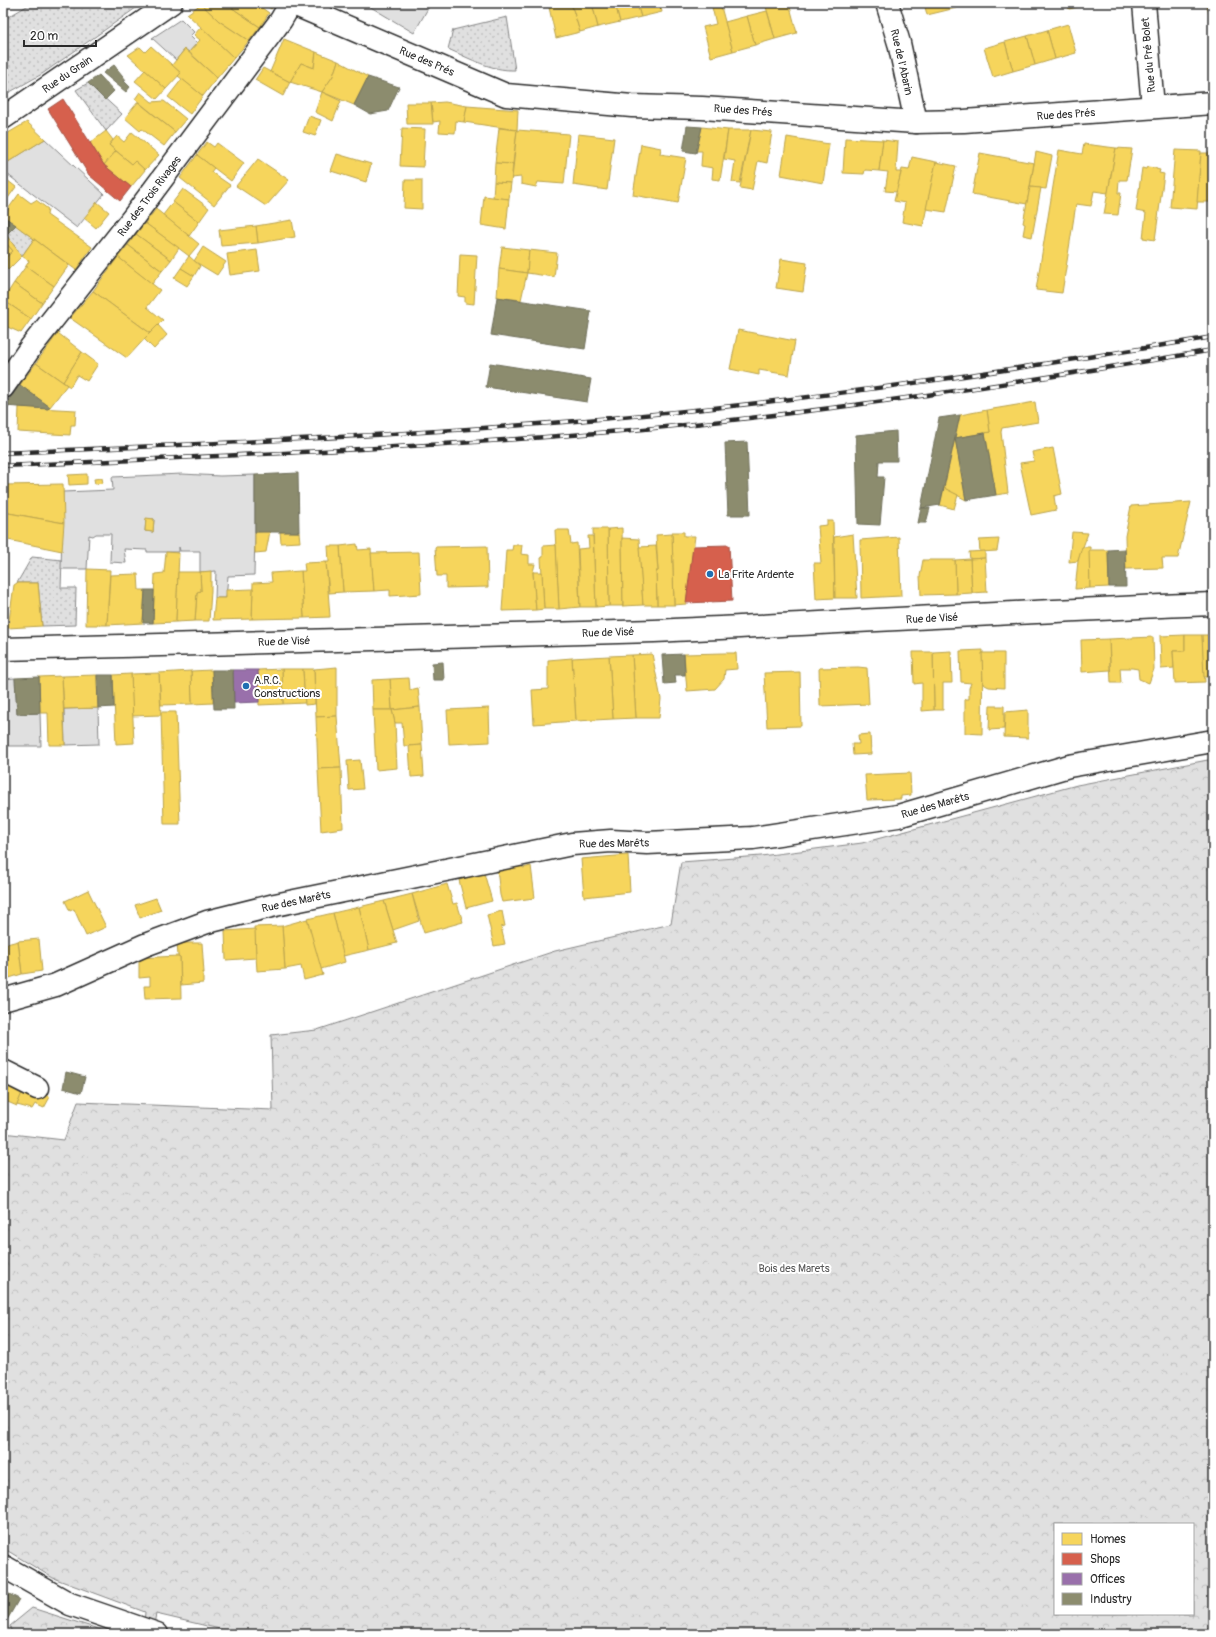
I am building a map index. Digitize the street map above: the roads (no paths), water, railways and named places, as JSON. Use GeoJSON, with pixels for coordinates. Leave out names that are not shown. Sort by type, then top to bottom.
{"type":"FeatureCollection","features":[{"type":"Feature","properties":{"kind":"street","name":"Rue du Grain"},"geometry":{"type":"LineString","coordinates":[[3,118],[171,3]]}},
{"type":"Feature","properties":{"kind":"street","name":"Rue des Prés"},"geometry":{"type":"LineString","coordinates":[[291,3],[506,95],[632,106],[702,108],[916,122],[964,121],[1213,103]]}},
{"type":"Feature","properties":{"kind":"street","name":"Rue des Trois Rivages"},"geometry":{"type":"LineString","coordinates":[[3,387],[31,347],[132,219],[281,20],[291,3]]}},
{"type":"Feature","properties":{"kind":"street","name":"Rue de l'Abarin"},"geometry":{"type":"LineString","coordinates":[[887,3],[899,43],[916,122]]}},
{"type":"Feature","properties":{"kind":"street","name":"Rue du Pré Bolet"},"geometry":{"type":"LineString","coordinates":[[1144,3],[1153,108]]}},
{"type":"Feature","properties":{"kind":"street","name":"Rue de Visé"},"geometry":{"type":"LineString","coordinates":[[3,650],[652,631],[898,620],[1077,609],[1213,604]]}},
{"type":"Feature","properties":{"kind":"street","name":"Rue des Marêts"},"geometry":{"type":"LineString","coordinates":[[3,1000],[12,999],[56,985],[145,945],[207,922],[275,905],[572,844],[611,841],[647,843],[753,838],[898,816],[1069,766],[1213,741]]}},
{"type":"Feature","properties":{"kind":"street"},"geometry":{"type":"LineString","coordinates":[[3,1071],[37,1088]]}},
{"type":"Feature","properties":{"kind":"street"},"geometry":{"type":"LineString","coordinates":[[3,1566],[70,1604],[157,1634]]}},
{"type":"Feature","properties":{"kind":"railway"},"geometry":{"type":"LineString","coordinates":[[3,453],[404,433],[644,415],[858,391],[1071,360],[1213,337]]}},
{"type":"Feature","properties":{"kind":"railway"},"geometry":{"type":"LineString","coordinates":[[3,466],[404,446],[564,436],[644,429],[858,405],[1213,350]]}},
{"type":"Feature","properties":{"kind":"place","name":"La Frite Ardente"},"geometry":{"type":"Point","coordinates":[710,574]}},
{"type":"Feature","properties":{"kind":"place","name":"A.R.C. Constructions"},"geometry":{"type":"Point","coordinates":[246,686]}},
{"type":"Feature","properties":{"kind":"park label","name":"Bois des Marets"},"geometry":{"type":"Point","coordinates":[794,1268]}}]}
